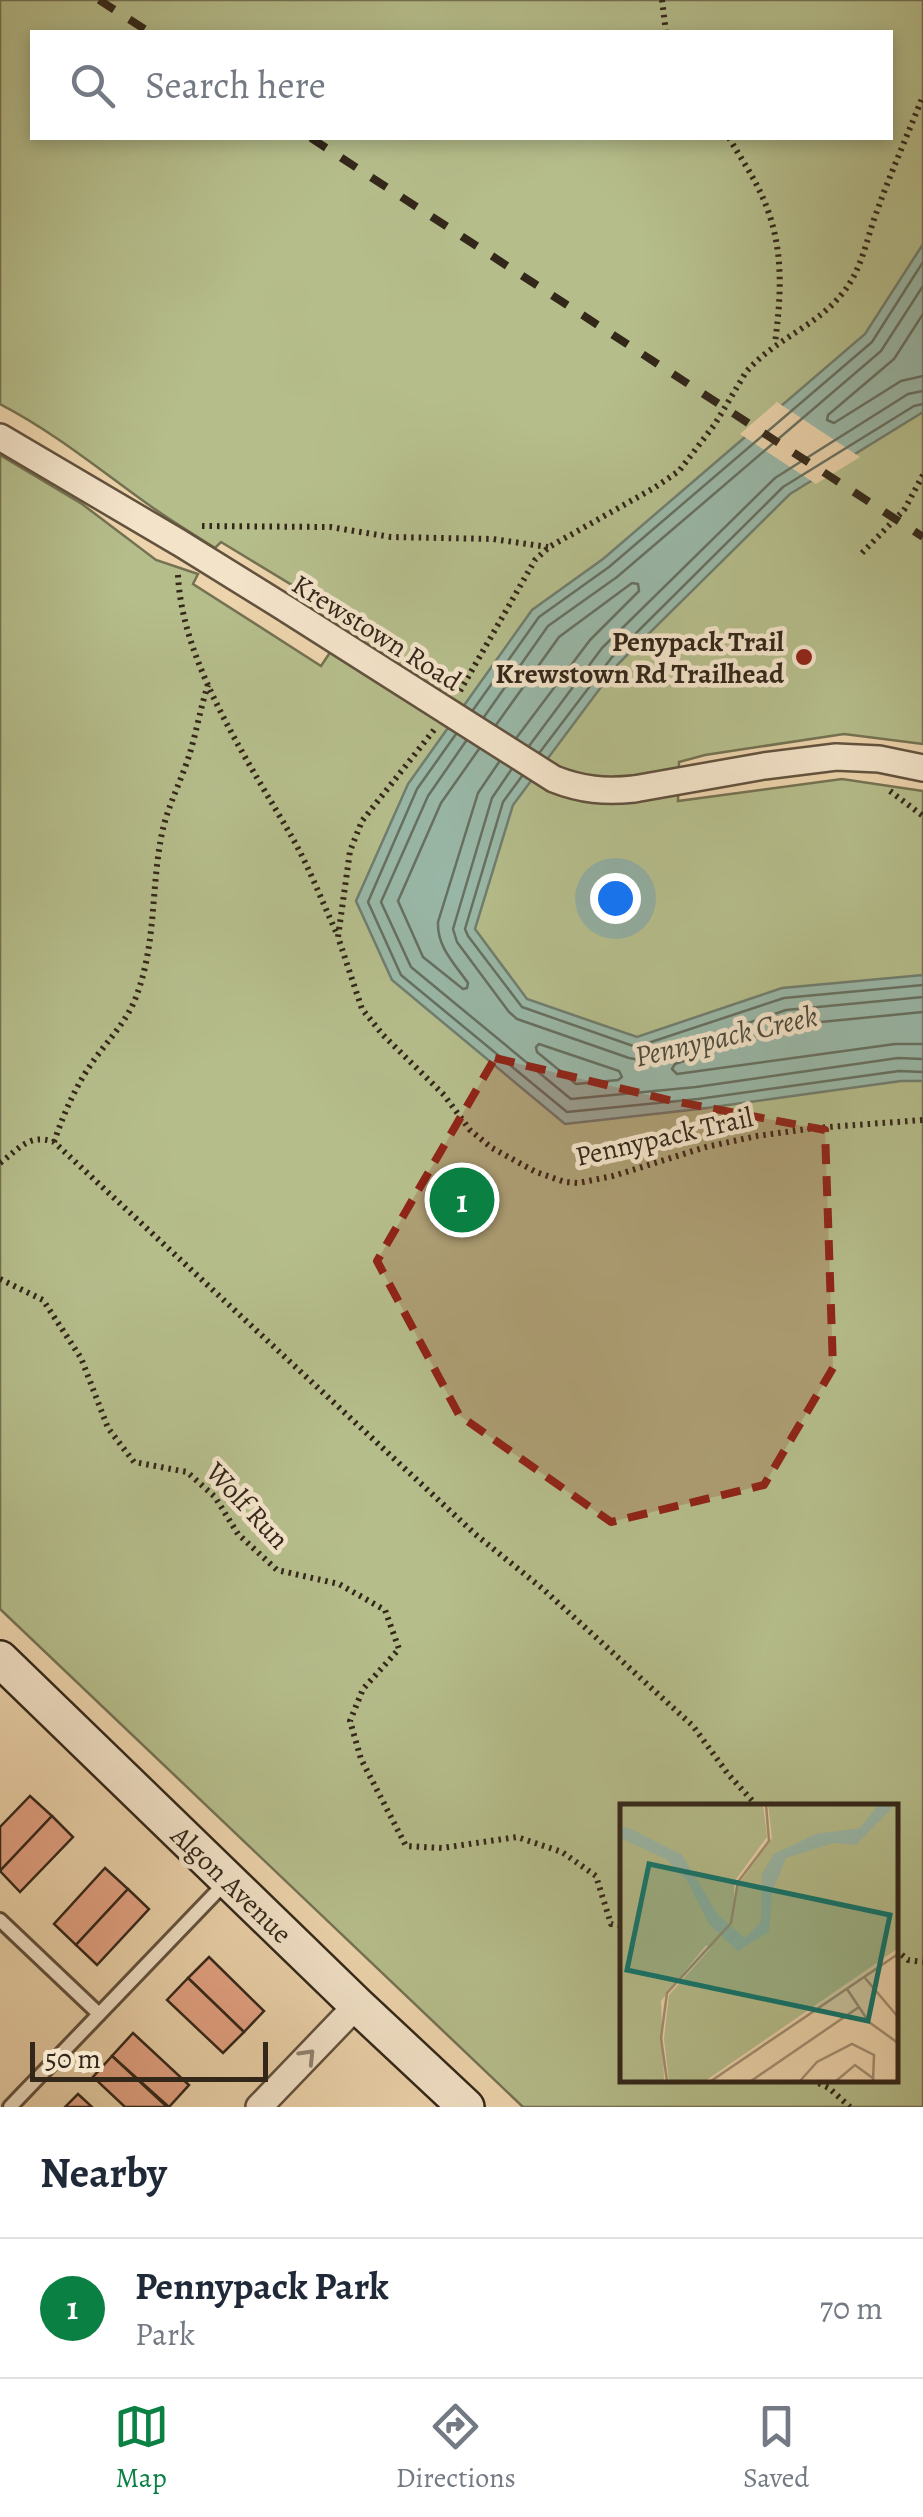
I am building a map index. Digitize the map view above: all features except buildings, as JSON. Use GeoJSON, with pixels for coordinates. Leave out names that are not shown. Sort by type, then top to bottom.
{"type":"FeatureCollection","features":[{"type":"Feature","properties":{"kind":"street","name":"Krewstown Road"},"geometry":{"type":"LineString","coordinates":[[0,437],[184,545],[554,780],[574,788],[634,789],[836,757],[923,768]]}},
{"type":"Feature","properties":{"kind":"street","name":"Algon Avenue"},"geometry":{"type":"LineString","coordinates":[[0,1658],[466,2107]]}},
{"type":"Feature","properties":{"kind":"street"},"geometry":{"type":"LineString","coordinates":[[258,2107],[356,2004]]}},
{"type":"Feature","properties":{"kind":"lane"},"geometry":{"type":"LineString","coordinates":[[10,2107],[228,1880]]}},
{"type":"Feature","properties":{"kind":"lane"},"geometry":{"type":"LineString","coordinates":[[0,1920],[99,2014]]}},
{"type":"Feature","properties":{"kind":"path"},"geometry":{"type":"LineString","coordinates":[[662,0],[666,30]]}},
{"type":"Feature","properties":{"kind":"path"},"geometry":{"type":"LineString","coordinates":[[451,704],[535,560],[549,547],[679,471],[715,424],[746,372],[775,344],[829,309],[850,284],[923,96]]}},
{"type":"Feature","properties":{"kind":"path"},"geometry":{"type":"LineString","coordinates":[[730,140],[758,186],[775,232],[781,292],[775,344]]}},
{"type":"Feature","properties":{"kind":"path"},"geometry":{"type":"LineString","coordinates":[[862,553],[904,510],[923,475]]}},
{"type":"Feature","properties":{"kind":"path"},"geometry":{"type":"LineString","coordinates":[[338,937],[295,842],[208,685],[194,651],[177,576],[193,526],[330,527],[391,538],[493,539],[549,547]]}},
{"type":"Feature","properties":{"kind":"path"},"geometry":{"type":"LineString","coordinates":[[54,1142],[73,1094],[135,1001],[151,943],[161,836],[208,685]]}},
{"type":"Feature","properties":{"kind":"path","name":"Pennypack Trail"},"geometry":{"type":"LineString","coordinates":[[437,725],[355,834],[338,937],[356,997],[371,1021],[426,1074],[480,1140],[553,1179],[578,1183],[706,1146],[757,1136],[923,1120]]}},
{"type":"Feature","properties":{"kind":"path"},"geometry":{"type":"LineString","coordinates":[[0,1163],[22,1143],[44,1138],[54,1142],[476,1534],[679,1712],[755,1804]]}},
{"type":"Feature","properties":{"kind":"path","name":"Wolf Run"},"geometry":{"type":"LineString","coordinates":[[0,1279],[43,1300],[80,1358],[108,1428],[134,1462],[187,1472],[215,1496],[238,1534],[277,1570],[339,1584],[385,1610],[398,1649],[364,1689],[350,1721],[362,1759],[406,1846],[442,1848],[517,1837],[562,1852],[596,1876],[611,1924],[620,1926]]}},
{"type":"Feature","properties":{"kind":"path"},"geometry":{"type":"LineString","coordinates":[[898,1952],[908,1960],[923,1962]]}},
{"type":"Feature","properties":{"kind":"path"},"geometry":{"type":"LineString","coordinates":[[816,2082],[830,2088],[850,2107]]}},
{"type":"Feature","properties":{"kind":"highlighted area"},"geometry":{"type":"Polygon","coordinates":[[[495,1058],[673,1101],[825,1130],[833,1368],[764,1485],[611,1522],[459,1415],[377,1261],[495,1058]]]}},
{"type":"Feature","properties":{"kind":"green space"},"geometry":{"type":"Polygon","coordinates":[[[0,0],[923,0],[923,744],[844,734],[705,755],[679,762],[678,801],[842,779],[923,791],[923,2107],[523,2107],[0,1609],[0,455],[82,504],[156,560],[198,574],[193,584],[321,666],[351,621],[221,542],[215,548],[0,404],[0,0]]]}},
{"type":"Feature","properties":{"kind":"water","name":"Pennypack Creek"},"geometry":{"type":"Polygon","coordinates":[[[923,244],[923,412],[790,494],[619,663],[513,805],[475,929],[527,999],[637,1037],[782,988],[923,975],[923,1081],[565,1124],[392,980],[356,901],[408,784],[532,610],[603,559],[865,334],[923,244]]]}},
{"type":"Feature","properties":{"kind":"pier"},"geometry":{"type":"Polygon","coordinates":[[[777,402],[860,457],[816,484],[740,434],[777,402]]]}},
{"type":"Feature","properties":{"kind":"railway"},"geometry":{"type":"LineString","coordinates":[[99,0],[146,30]]}},
{"type":"Feature","properties":{"kind":"railway"},"geometry":{"type":"LineString","coordinates":[[314,140],[923,537]]}},
{"type":"Feature","properties":{"kind":"place","name":"Penypack Trail Krewstown Rd Trailhead"},"geometry":{"type":"Point","coordinates":[804,657]}},
{"type":"Feature","properties":{"kind":"place","name":"Pennypack Park"},"geometry":{"type":"Point","coordinates":[462,1200]}}]}
